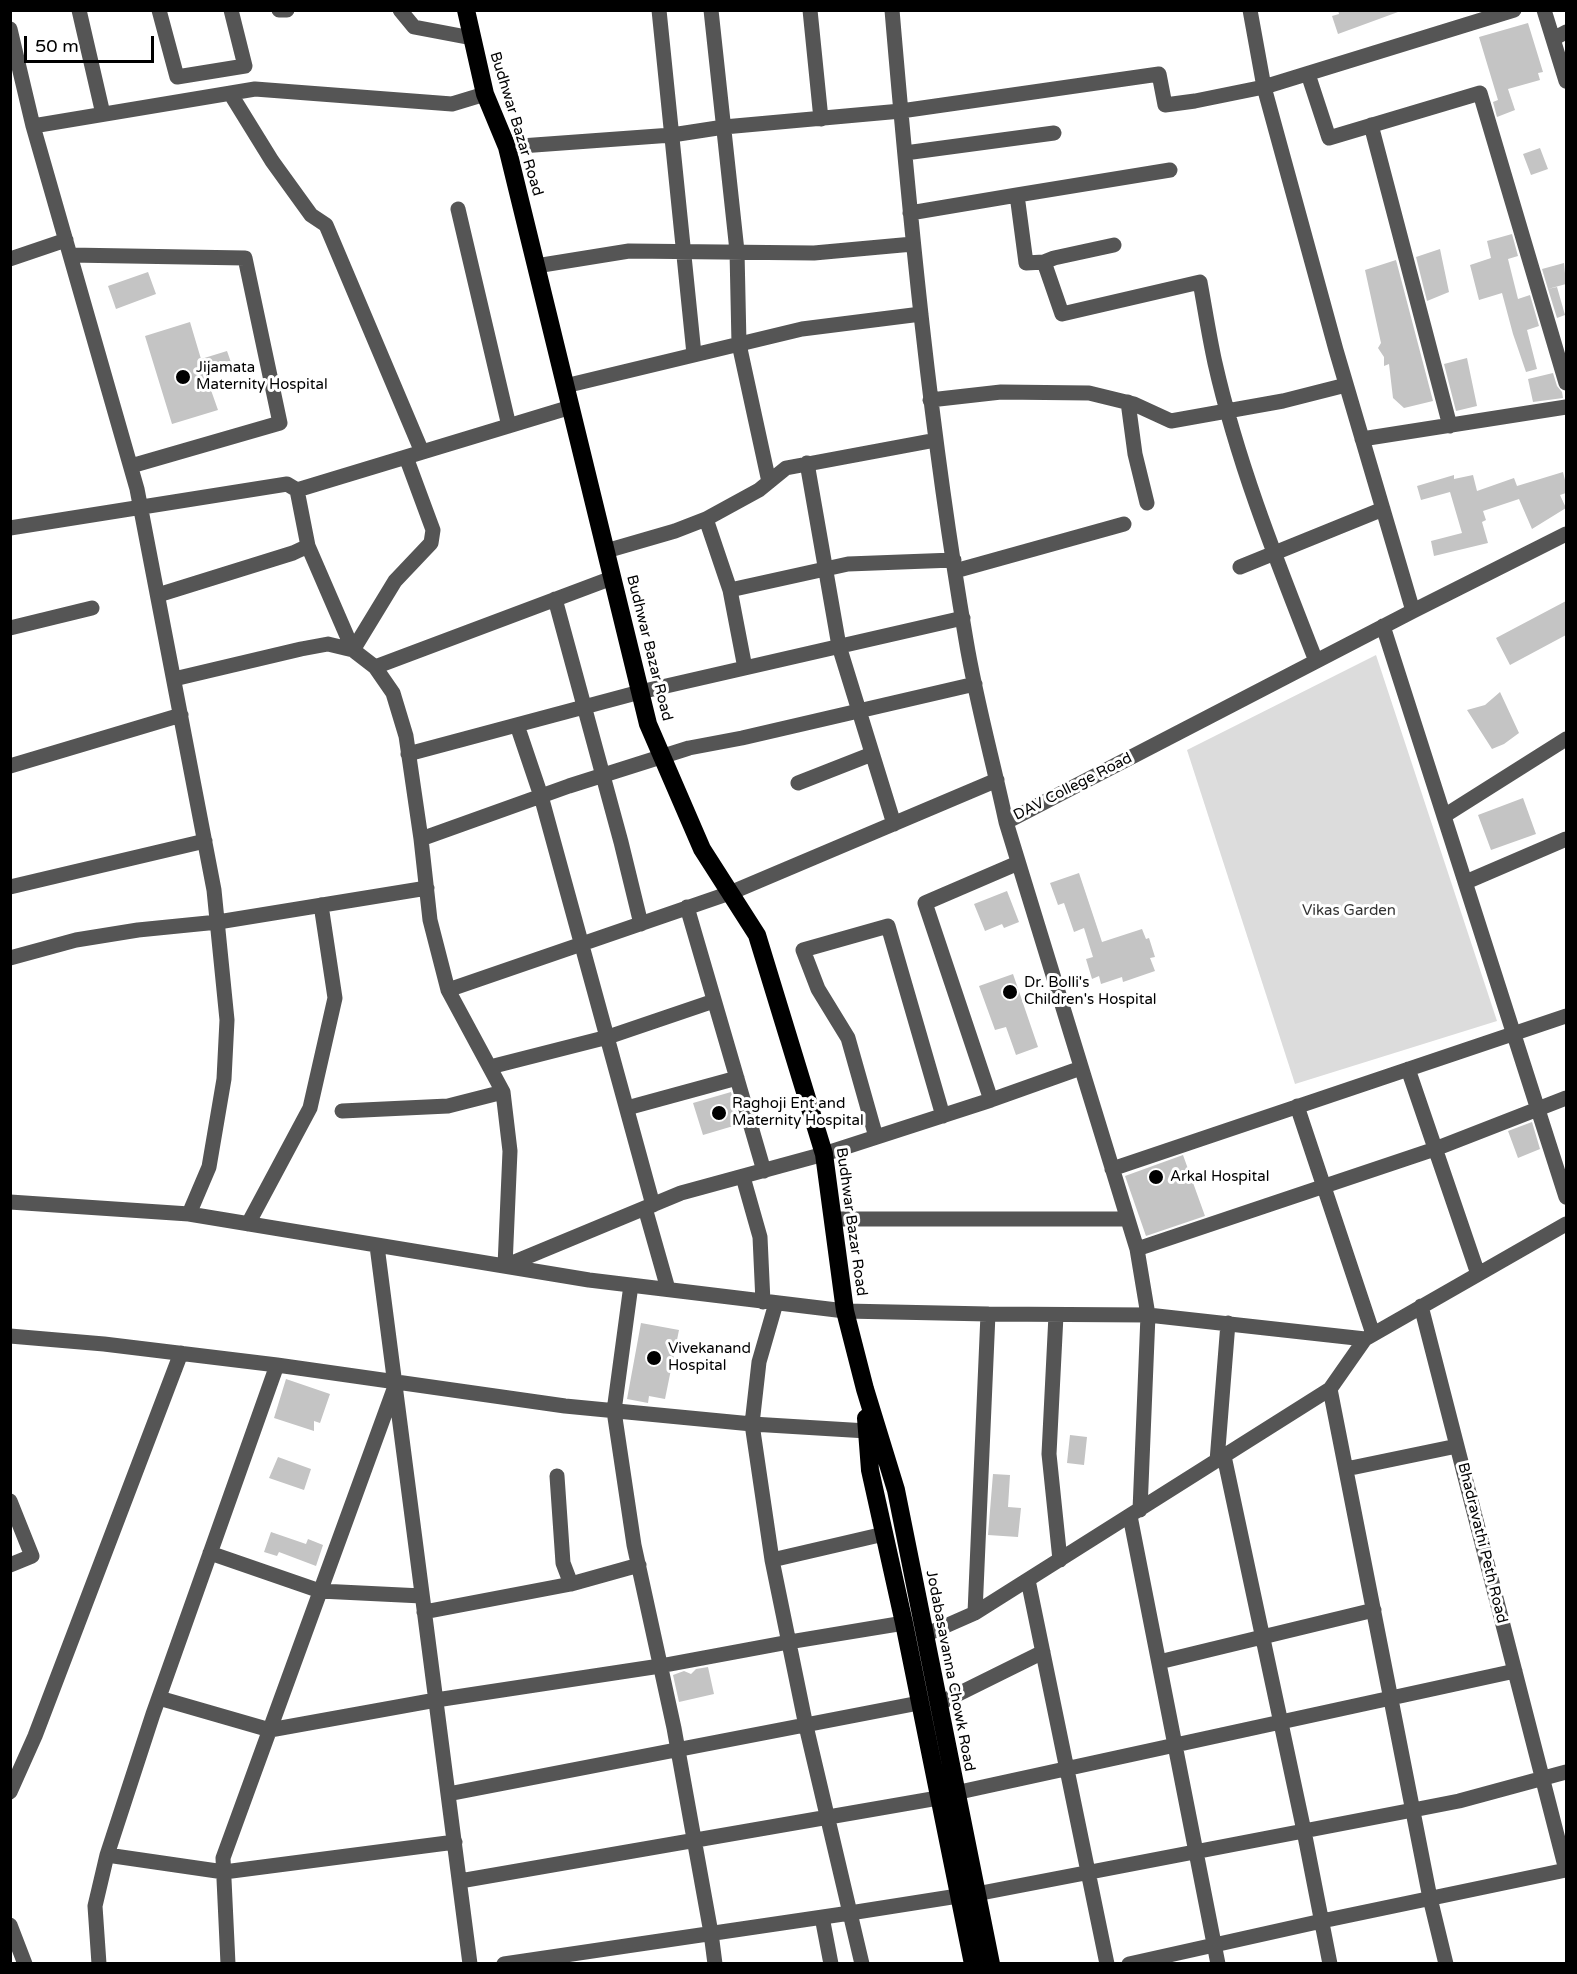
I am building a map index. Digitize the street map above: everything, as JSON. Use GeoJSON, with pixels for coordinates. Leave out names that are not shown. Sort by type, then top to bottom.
{"type":"FeatureCollection","features":[{"type":"Feature","properties":{"kind":"highway","name":"Budhwar Bazar Road"},"geometry":{"type":"LineString","coordinates":[[466,10],[485,94],[507,147],[648,724],[702,849],[757,935],[824,1154],[845,1311]]}},
{"type":"Feature","properties":{"kind":"highway","name":"Jodabasavanna Chowk Road"},"geometry":{"type":"LineString","coordinates":[[845,1311],[865,1389],[896,1490],[938,1704],[947,1796]]}},
{"type":"Feature","properties":{"kind":"highway","name":"Jodabasavanna Chowk Road"},"geometry":{"type":"LineString","coordinates":[[865,1389],[870,1470],[919,1703],[947,1796],[967,1895],[973,1964]]}},
{"type":"Feature","properties":{"kind":"highway","name":"Jodabasavanna Chowk Road"},"geometry":{"type":"LineString","coordinates":[[967,1895],[991,1964]]}},
{"type":"Feature","properties":{"kind":"street"},"geometry":{"type":"LineString","coordinates":[[79,10],[103,114]]}},
{"type":"Feature","properties":{"kind":"street"},"geometry":{"type":"LineString","coordinates":[[159,10],[177,77],[245,66],[231,10]]}},
{"type":"Feature","properties":{"kind":"street"},"geometry":{"type":"LineString","coordinates":[[279,10],[287,10]]}},
{"type":"Feature","properties":{"kind":"street"},"geometry":{"type":"LineString","coordinates":[[400,10],[414,27],[472,38]]}},
{"type":"Feature","properties":{"kind":"street"},"geometry":{"type":"LineString","coordinates":[[659,10],[694,354]]}},
{"type":"Feature","properties":{"kind":"street"},"geometry":{"type":"LineString","coordinates":[[711,10],[737,251],[739,344],[769,482]]}},
{"type":"Feature","properties":{"kind":"street"},"geometry":{"type":"LineString","coordinates":[[810,10],[821,118]]}},
{"type":"Feature","properties":{"kind":"street"},"geometry":{"type":"LineString","coordinates":[[892,10],[930,400],[963,618],[975,684],[1006,822]]}},
{"type":"Feature","properties":{"kind":"street"},"geometry":{"type":"LineString","coordinates":[[1250,10],[1264,87],[1346,385],[1413,611]]}},
{"type":"Feature","properties":{"kind":"street"},"geometry":{"type":"LineString","coordinates":[[507,147],[672,135],[724,127],[901,111],[1159,74],[1165,105],[1195,101],[1264,87],[1514,10]]}},
{"type":"Feature","properties":{"kind":"street"},"geometry":{"type":"LineString","coordinates":[[1544,10],[1560,35],[1566,81]]}},
{"type":"Feature","properties":{"kind":"street"},"geometry":{"type":"LineString","coordinates":[[10,29],[33,126],[141,507],[205,841],[218,922],[227,1020],[224,1079],[209,1167],[189,1214]]}},
{"type":"Feature","properties":{"kind":"street"},"geometry":{"type":"LineString","coordinates":[[1308,74],[1329,138],[1480,93],[1566,384]]}},
{"type":"Feature","properties":{"kind":"street"},"geometry":{"type":"LineString","coordinates":[[33,126],[255,89],[452,104],[485,94]]}},
{"type":"Feature","properties":{"kind":"street"},"geometry":{"type":"LineString","coordinates":[[230,93],[291,188],[311,215],[326,225],[422,452]]}},
{"type":"Feature","properties":{"kind":"street"},"geometry":{"type":"LineString","coordinates":[[1371,125],[1450,426]]}},
{"type":"Feature","properties":{"kind":"street"},"geometry":{"type":"LineString","coordinates":[[905,153],[1054,133]]}},
{"type":"Feature","properties":{"kind":"street"},"geometry":{"type":"LineString","coordinates":[[910,213],[1170,170]]}},
{"type":"Feature","properties":{"kind":"street"},"geometry":{"type":"LineString","coordinates":[[1017,195],[1026,263],[1044,262],[1113,245]]}},
{"type":"Feature","properties":{"kind":"street"},"geometry":{"type":"LineString","coordinates":[[458,209],[509,426]]}},
{"type":"Feature","properties":{"kind":"street"},"geometry":{"type":"LineString","coordinates":[[10,260],[66,240]]}},
{"type":"Feature","properties":{"kind":"street"},"geometry":{"type":"LineString","coordinates":[[536,266],[629,250],[814,253],[913,244]]}},
{"type":"Feature","properties":{"kind":"street"},"geometry":{"type":"LineString","coordinates":[[70,255],[245,258],[280,423],[130,466]]}},
{"type":"Feature","properties":{"kind":"street"},"geometry":{"type":"LineString","coordinates":[[1044,262],[1062,314],[1200,282],[1215,363],[1237,445],[1274,553],[1316,661]]}},
{"type":"Feature","properties":{"kind":"street"},"geometry":{"type":"LineString","coordinates":[[566,386],[802,329],[921,314]]}},
{"type":"Feature","properties":{"kind":"street"},"geometry":{"type":"LineString","coordinates":[[930,400],[1001,392],[1089,393],[1128,402],[1171,421],[1283,401],[1346,385]]}},
{"type":"Feature","properties":{"kind":"street"},"geometry":{"type":"LineString","coordinates":[[1128,402],[1135,454],[1147,503]]}},
{"type":"Feature","properties":{"kind":"street"},"geometry":{"type":"LineString","coordinates":[[10,528],[287,484],[297,490],[571,407]]}},
{"type":"Feature","properties":{"kind":"street"},"geometry":{"type":"LineString","coordinates":[[1362,439],[1566,408]]}},
{"type":"Feature","properties":{"kind":"street"},"geometry":{"type":"LineString","coordinates":[[606,552],[706,519],[759,490],[786,468],[936,440]]}},
{"type":"Feature","properties":{"kind":"street"},"geometry":{"type":"LineString","coordinates":[[353,650],[395,581],[431,543],[433,530],[406,457]]}},
{"type":"Feature","properties":{"kind":"street"},"geometry":{"type":"LineString","coordinates":[[807,463],[839,646],[894,824]]}},
{"type":"Feature","properties":{"kind":"street"},"geometry":{"type":"LineString","coordinates":[[297,490],[308,546],[353,650]]}},
{"type":"Feature","properties":{"kind":"street"},"geometry":{"type":"LineString","coordinates":[[1240,567],[1383,509]]}},
{"type":"Feature","properties":{"kind":"street"},"geometry":{"type":"LineString","coordinates":[[706,519],[730,590],[745,668]]}},
{"type":"Feature","properties":{"kind":"street"},"geometry":{"type":"LineString","coordinates":[[730,590],[848,564],[955,565],[1124,524]]}},
{"type":"Feature","properties":{"kind":"street","name":"DAV College Road"},"geometry":{"type":"LineString","coordinates":[[1218,1964],[1159,1662],[1135,1513],[1148,1315],[1137,1249],[1006,822],[1383,626],[1566,534]]}},
{"type":"Feature","properties":{"kind":"street"},"geometry":{"type":"LineString","coordinates":[[158,595],[293,553],[308,546]]}},
{"type":"Feature","properties":{"kind":"street"},"geometry":{"type":"LineString","coordinates":[[375,667],[612,578]]}},
{"type":"Feature","properties":{"kind":"street"},"geometry":{"type":"LineString","coordinates":[[555,599],[641,924]]}},
{"type":"Feature","properties":{"kind":"street"},"geometry":{"type":"LineString","coordinates":[[10,628],[92,608]]}},
{"type":"Feature","properties":{"kind":"street"},"geometry":{"type":"LineString","coordinates":[[408,754],[640,692],[963,618]]}},
{"type":"Feature","properties":{"kind":"street"},"geometry":{"type":"LineString","coordinates":[[1383,626],[1566,1197]]}},
{"type":"Feature","properties":{"kind":"street"},"geometry":{"type":"LineString","coordinates":[[174,679],[328,644],[353,650],[375,667],[393,693],[406,736],[422,839],[430,920],[448,990],[503,1092],[510,1150],[505,1266]]}},
{"type":"Feature","properties":{"kind":"street"},"geometry":{"type":"LineString","coordinates":[[422,839],[541,796],[689,748],[742,738],[975,684]]}},
{"type":"Feature","properties":{"kind":"street"},"geometry":{"type":"LineString","coordinates":[[10,766],[181,715]]}},
{"type":"Feature","properties":{"kind":"street"},"geometry":{"type":"LineString","coordinates":[[517,725],[541,796],[608,1037],[627,1108],[668,1289]]}},
{"type":"Feature","properties":{"kind":"street"},"geometry":{"type":"LineString","coordinates":[[1444,816],[1566,740]]}},
{"type":"Feature","properties":{"kind":"street"},"geometry":{"type":"LineString","coordinates":[[798,783],[872,754]]}},
{"type":"Feature","properties":{"kind":"street"},"geometry":{"type":"LineString","coordinates":[[448,990],[730,893],[997,780]]}},
{"type":"Feature","properties":{"kind":"street"},"geometry":{"type":"LineString","coordinates":[[1466,882],[1566,839]]}},
{"type":"Feature","properties":{"kind":"street"},"geometry":{"type":"LineString","coordinates":[[10,887],[205,841]]}},
{"type":"Feature","properties":{"kind":"street"},"geometry":{"type":"LineString","coordinates":[[991,1101],[925,903],[1018,863]]}},
{"type":"Feature","properties":{"kind":"street"},"geometry":{"type":"LineString","coordinates":[[10,958],[76,939],[218,922],[427,888]]}},
{"type":"Feature","properties":{"kind":"street"},"geometry":{"type":"LineString","coordinates":[[248,1224],[310,1108],[334,998],[321,905]]}},
{"type":"Feature","properties":{"kind":"street"},"geometry":{"type":"LineString","coordinates":[[687,907],[764,1171]]}},
{"type":"Feature","properties":{"kind":"street"},"geometry":{"type":"LineString","coordinates":[[876,1137],[848,1038],[818,989],[803,950],[888,926],[943,1116]]}},
{"type":"Feature","properties":{"kind":"street"},"geometry":{"type":"LineString","coordinates":[[490,1067],[608,1037],[714,1001]]}},
{"type":"Feature","properties":{"kind":"street"},"geometry":{"type":"LineString","coordinates":[[1112,1169],[1566,1016]]}},
{"type":"Feature","properties":{"kind":"street"},"geometry":{"type":"LineString","coordinates":[[505,1266],[681,1194],[824,1154],[991,1101],[1081,1068]]}},
{"type":"Feature","properties":{"kind":"street"},"geometry":{"type":"LineString","coordinates":[[1408,1069],[1478,1274]]}},
{"type":"Feature","properties":{"kind":"street"},"geometry":{"type":"LineString","coordinates":[[627,1108],[737,1078]]}},
{"type":"Feature","properties":{"kind":"street"},"geometry":{"type":"LineString","coordinates":[[342,1111],[448,1106],[503,1092]]}},
{"type":"Feature","properties":{"kind":"street"},"geometry":{"type":"LineString","coordinates":[[1137,1249],[1435,1149],[1566,1098]]}},
{"type":"Feature","properties":{"kind":"street"},"geometry":{"type":"LineString","coordinates":[[1297,1106],[1324,1186],[1369,1336]]}},
{"type":"Feature","properties":{"kind":"street"},"geometry":{"type":"LineString","coordinates":[[743,1177],[760,1237],[770,1303],[759,1362],[752,1424],[772,1560],[806,1726],[862,1964]]}},
{"type":"Feature","properties":{"kind":"street"},"geometry":{"type":"LineString","coordinates":[[10,1202],[189,1214],[631,1285],[845,1311],[1148,1315],[1369,1336]]}},
{"type":"Feature","properties":{"kind":"street"},"geometry":{"type":"LineString","coordinates":[[834,1219],[1127,1218]]}},
{"type":"Feature","properties":{"kind":"street"},"geometry":{"type":"LineString","coordinates":[[925,1635],[975,1613],[1330,1389],[1369,1336],[1566,1224]]}},
{"type":"Feature","properties":{"kind":"street"},"geometry":{"type":"LineString","coordinates":[[377,1245],[470,1964]]}},
{"type":"Feature","properties":{"kind":"street"},"geometry":{"type":"LineString","coordinates":[[631,1285],[614,1411],[639,1565],[678,1750],[715,1964]]}},
{"type":"Feature","properties":{"kind":"street","name":"Bhadravathi Peth Road"},"geometry":{"type":"LineString","coordinates":[[1421,1306],[1566,1870]]}},
{"type":"Feature","properties":{"kind":"street"},"geometry":{"type":"LineString","coordinates":[[975,1613],[988,1314]]}},
{"type":"Feature","properties":{"kind":"street"},"geometry":{"type":"LineString","coordinates":[[1056,1315],[1049,1454],[1060,1560]]}},
{"type":"Feature","properties":{"kind":"street"},"geometry":{"type":"LineString","coordinates":[[1228,1323],[1221,1459],[1263,1637],[1330,1964]]}},
{"type":"Feature","properties":{"kind":"street"},"geometry":{"type":"LineString","coordinates":[[10,1336],[104,1344],[278,1365],[394,1384],[565,1406],[752,1424],[867,1431]]}},
{"type":"Feature","properties":{"kind":"street"},"geometry":{"type":"LineString","coordinates":[[10,1792],[36,1736],[181,1353]]}},
{"type":"Feature","properties":{"kind":"street"},"geometry":{"type":"LineString","coordinates":[[99,1964],[95,1906],[107,1855],[159,1698],[278,1365]]}},
{"type":"Feature","properties":{"kind":"street"},"geometry":{"type":"LineString","coordinates":[[228,1964],[223,1858],[394,1384]]}},
{"type":"Feature","properties":{"kind":"street"},"geometry":{"type":"LineString","coordinates":[[1330,1389],[1430,1898],[1446,1964]]}},
{"type":"Feature","properties":{"kind":"street"},"geometry":{"type":"LineString","coordinates":[[1346,1469],[1457,1446]]}},
{"type":"Feature","properties":{"kind":"street"},"geometry":{"type":"LineString","coordinates":[[557,1476],[563,1563],[571,1584]]}},
{"type":"Feature","properties":{"kind":"street"},"geometry":{"type":"LineString","coordinates":[[10,1501],[32,1556],[10,1565]]}},
{"type":"Feature","properties":{"kind":"street"},"geometry":{"type":"LineString","coordinates":[[772,1560],[884,1534]]}},
{"type":"Feature","properties":{"kind":"street"},"geometry":{"type":"LineString","coordinates":[[210,1553],[320,1591],[422,1596]]}},
{"type":"Feature","properties":{"kind":"street"},"geometry":{"type":"LineString","coordinates":[[424,1612],[571,1584],[639,1565]]}},
{"type":"Feature","properties":{"kind":"street"},"geometry":{"type":"LineString","coordinates":[[1028,1580],[1107,1964]]}},
{"type":"Feature","properties":{"kind":"street"},"geometry":{"type":"LineString","coordinates":[[1159,1662],[1374,1611]]}},
{"type":"Feature","properties":{"kind":"street"},"geometry":{"type":"LineString","coordinates":[[159,1698],[270,1730],[436,1700],[660,1666],[904,1623]]}},
{"type":"Feature","properties":{"kind":"street"},"geometry":{"type":"LineString","coordinates":[[938,1704],[1043,1653]]}},
{"type":"Feature","properties":{"kind":"street"},"geometry":{"type":"LineString","coordinates":[[459,1881],[947,1796],[1515,1671]]}},
{"type":"Feature","properties":{"kind":"street"},"geometry":{"type":"LineString","coordinates":[[448,1794],[919,1703]]}},
{"type":"Feature","properties":{"kind":"street"},"geometry":{"type":"LineString","coordinates":[[504,1964],[610,1956],[711,1933],[967,1895],[1459,1801],[1566,1772]]}},
{"type":"Feature","properties":{"kind":"street"},"geometry":{"type":"LineString","coordinates":[[107,1855],[224,1872],[454,1842]]}},
{"type":"Feature","properties":{"kind":"street"},"geometry":{"type":"LineString","coordinates":[[1129,1964],[1566,1870]]}},
{"type":"Feature","properties":{"kind":"street"},"geometry":{"type":"LineString","coordinates":[[822,1917],[831,1964]]}},
{"type":"Feature","properties":{"kind":"street"},"geometry":{"type":"LineString","coordinates":[[10,1925],[25,1964]]}},
{"type":"Feature","properties":{"kind":"green space","name":"Vikas Garden"},"geometry":{"type":"Polygon","coordinates":[[[1376,655],[1497,1021],[1295,1084],[1187,750],[1376,655]]]}},
{"type":"Feature","properties":{"kind":"building"},"geometry":{"type":"Polygon","coordinates":[[[1338,10],[1398,10],[1398,12],[1338,34],[1332,16],[1339,14],[1338,10]]]}},
{"type":"Feature","properties":{"kind":"building"},"geometry":{"type":"Polygon","coordinates":[[[1528,23],[1543,72],[1538,73],[1540,80],[1508,89],[1515,110],[1497,117],[1493,102],[1498,100],[1479,37],[1528,23]]]}},
{"type":"Feature","properties":{"kind":"building"},"geometry":{"type":"Polygon","coordinates":[[[1540,148],[1548,169],[1531,175],[1523,154],[1540,148]]]}},
{"type":"Feature","properties":{"kind":"building"},"geometry":{"type":"Polygon","coordinates":[[[1512,234],[1518,256],[1508,259],[1518,299],[1530,295],[1539,326],[1527,330],[1537,369],[1526,372],[1502,293],[1479,300],[1470,265],[1491,258],[1487,241],[1512,234]]]}},
{"type":"Feature","properties":{"kind":"building"},"geometry":{"type":"Polygon","coordinates":[[[1440,249],[1449,292],[1427,301],[1416,257],[1440,249]]]}},
{"type":"Feature","properties":{"kind":"building"},"geometry":{"type":"Polygon","coordinates":[[[1396,260],[1433,401],[1404,408],[1393,398],[1389,364],[1384,366],[1384,357],[1378,348],[1381,343],[1365,270],[1396,260]]]}},
{"type":"Feature","properties":{"kind":"building"},"geometry":{"type":"Polygon","coordinates":[[[1564,263],[1566,284],[1548,289],[1542,269],[1564,263]]]}},
{"type":"Feature","properties":{"kind":"building"},"geometry":{"type":"Polygon","coordinates":[[[148,272],[156,294],[116,309],[108,286],[148,272]]]}},
{"type":"Feature","properties":{"kind":"building"},"geometry":{"type":"Polygon","coordinates":[[[1557,287],[1565,315],[1557,318],[1548,289],[1557,287]]]}},
{"type":"Feature","properties":{"kind":"building"},"geometry":{"type":"Polygon","coordinates":[[[190,322],[201,359],[227,351],[233,368],[206,376],[218,410],[172,424],[145,336],[190,322]]]}},
{"type":"Feature","properties":{"kind":"building"},"geometry":{"type":"Polygon","coordinates":[[[1467,358],[1477,406],[1456,411],[1444,364],[1467,358]]]}},
{"type":"Feature","properties":{"kind":"building"},"geometry":{"type":"Polygon","coordinates":[[[1553,373],[1563,398],[1533,402],[1528,379],[1553,373]]]}},
{"type":"Feature","properties":{"kind":"building"},"geometry":{"type":"Polygon","coordinates":[[[1563,472],[1566,493],[1560,495],[1566,508],[1532,529],[1519,499],[1483,511],[1486,520],[1482,522],[1488,543],[1434,556],[1431,541],[1462,533],[1450,492],[1421,500],[1417,486],[1454,475],[1454,479],[1473,475],[1477,491],[1514,478],[1517,486],[1563,472]]]}},
{"type":"Feature","properties":{"kind":"building"},"geometry":{"type":"Polygon","coordinates":[[[1566,601],[1566,635],[1510,665],[1496,638],[1566,601]]]}},
{"type":"Feature","properties":{"kind":"building"},"geometry":{"type":"Polygon","coordinates":[[[1500,692],[1519,733],[1504,744],[1492,749],[1467,710],[1485,705],[1500,692]]]}},
{"type":"Feature","properties":{"kind":"building"},"geometry":{"type":"Polygon","coordinates":[[[1523,798],[1536,834],[1491,850],[1478,815],[1523,798]]]}},
{"type":"Feature","properties":{"kind":"building"},"geometry":{"type":"Polygon","coordinates":[[[1079,873],[1102,942],[1142,929],[1146,939],[1149,938],[1155,957],[1150,958],[1155,971],[1123,982],[1122,977],[1101,984],[1099,976],[1092,979],[1086,959],[1093,957],[1084,928],[1074,932],[1064,903],[1058,905],[1050,883],[1079,873]]]}},
{"type":"Feature","properties":{"kind":"building"},"geometry":{"type":"Polygon","coordinates":[[[1007,891],[1019,922],[1004,928],[1002,924],[985,931],[974,904],[1007,891]]]}},
{"type":"Feature","properties":{"kind":"building"},"geometry":{"type":"Polygon","coordinates":[[[1013,974],[1038,1047],[1016,1055],[1006,1027],[995,1030],[979,986],[1013,974]]]}},
{"type":"Feature","properties":{"kind":"building"},"geometry":{"type":"Polygon","coordinates":[[[731,1092],[740,1124],[703,1135],[693,1103],[731,1092]]]}},
{"type":"Feature","properties":{"kind":"building"},"geometry":{"type":"Polygon","coordinates":[[[1532,1122],[1540,1149],[1518,1158],[1508,1131],[1532,1122]]]}},
{"type":"Feature","properties":{"kind":"building"},"geometry":{"type":"Polygon","coordinates":[[[1183,1155],[1205,1216],[1146,1236],[1125,1176],[1183,1155]]]}},
{"type":"Feature","properties":{"kind":"building"},"geometry":{"type":"Polygon","coordinates":[[[641,1323],[679,1330],[665,1399],[649,1396],[648,1403],[627,1399],[641,1323]]]}},
{"type":"Feature","properties":{"kind":"building"},"geometry":{"type":"Polygon","coordinates":[[[286,1379],[330,1394],[320,1423],[314,1421],[314,1431],[274,1418],[286,1379]]]}},
{"type":"Feature","properties":{"kind":"building"},"geometry":{"type":"Polygon","coordinates":[[[1070,1435],[1087,1437],[1084,1465],[1067,1463],[1070,1435]]]}},
{"type":"Feature","properties":{"kind":"building"},"geometry":{"type":"Polygon","coordinates":[[[278,1457],[311,1469],[304,1490],[269,1478],[278,1457]]]}},
{"type":"Feature","properties":{"kind":"building"},"geometry":{"type":"Polygon","coordinates":[[[993,1474],[1010,1475],[1008,1507],[1021,1508],[1018,1537],[988,1535],[993,1474]]]}},
{"type":"Feature","properties":{"kind":"building"},"geometry":{"type":"Polygon","coordinates":[[[271,1532],[306,1544],[308,1539],[323,1545],[316,1566],[279,1552],[277,1556],[264,1552],[271,1532]]]}},
{"type":"Feature","properties":{"kind":"building"},"geometry":{"type":"Polygon","coordinates":[[[708,1667],[714,1694],[679,1702],[673,1675],[684,1671],[691,1674],[696,1669],[708,1667]]]}},
{"type":"Feature","properties":{"kind":"place","name":"Jijamata Maternity Hospital"},"geometry":{"type":"Point","coordinates":[183,377]}},
{"type":"Feature","properties":{"kind":"place","name":"Dr. Bolli's Children's Hospital"},"geometry":{"type":"Point","coordinates":[1010,992]}},
{"type":"Feature","properties":{"kind":"place","name":"Raghoji Ent and Maternity Hospital"},"geometry":{"type":"Point","coordinates":[719,1113]}},
{"type":"Feature","properties":{"kind":"place","name":"Arkal Hospital"},"geometry":{"type":"Point","coordinates":[1156,1177]}},
{"type":"Feature","properties":{"kind":"place","name":"Vivekanand Hospital"},"geometry":{"type":"Point","coordinates":[654,1358]}}]}
